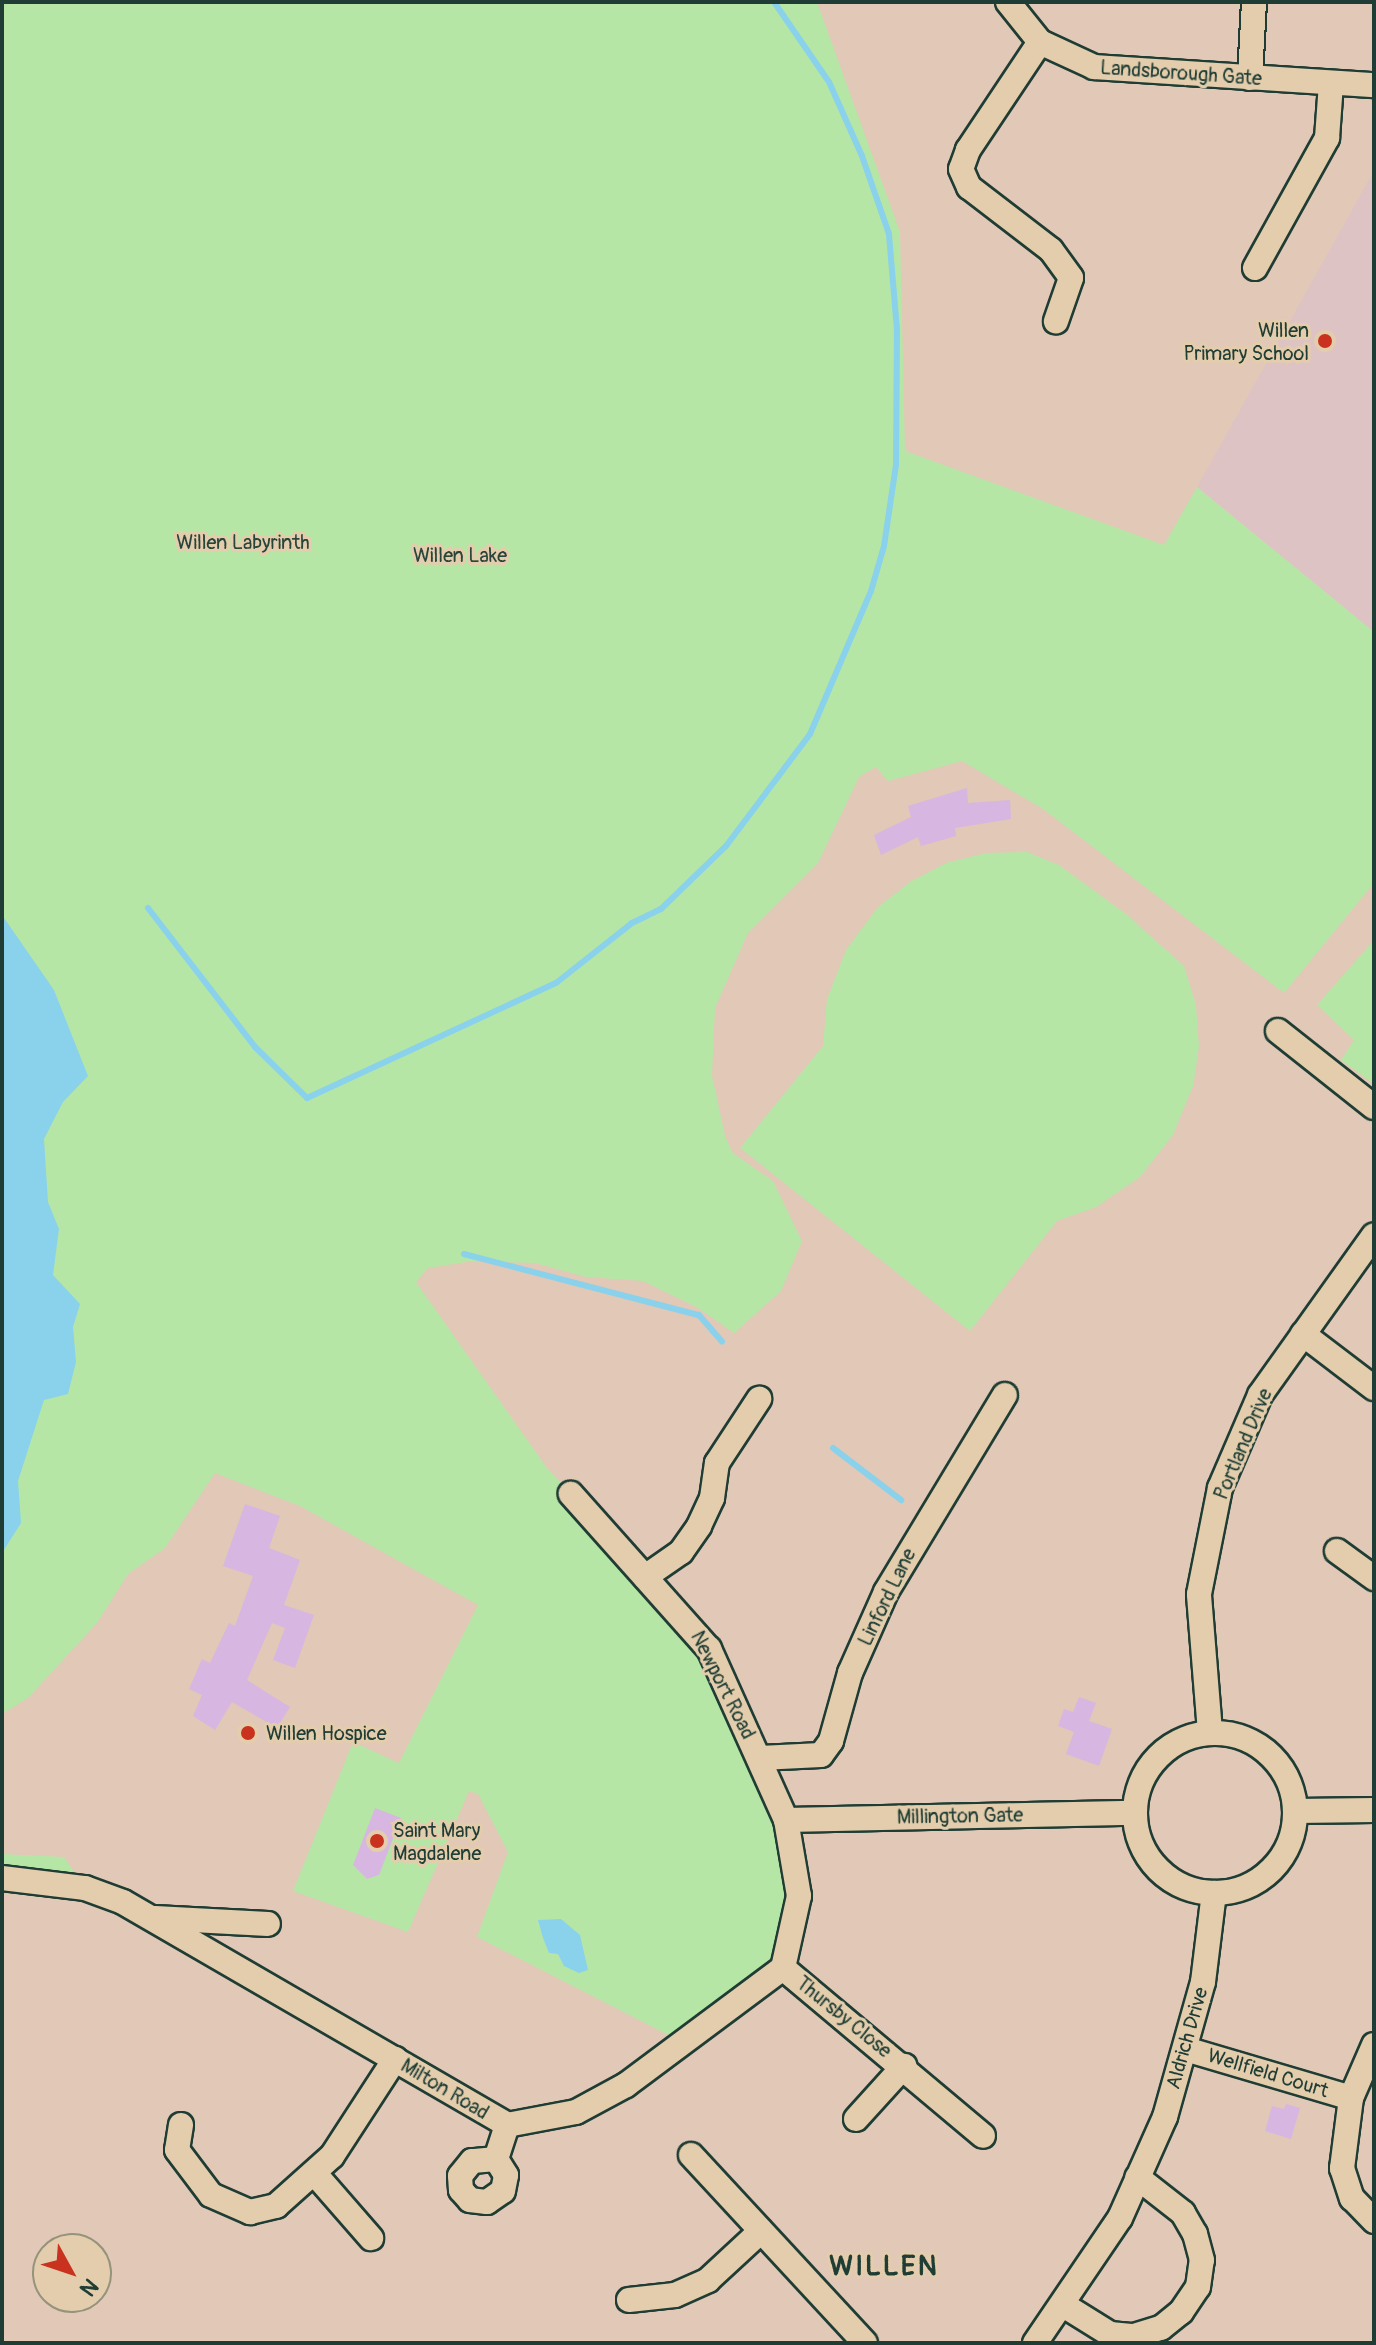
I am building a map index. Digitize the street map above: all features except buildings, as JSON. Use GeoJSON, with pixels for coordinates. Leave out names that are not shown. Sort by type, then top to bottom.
{"type":"FeatureCollection","features":[{"type":"Feature","properties":{"kind":"street","name":"Landsborough Gate"},"geometry":{"type":"LineString","coordinates":[[1008,2],[1040,42],[1082,64],[1109,70],[1374,85]]}},
{"type":"Feature","properties":{"kind":"street"},"geometry":{"type":"LineString","coordinates":[[1250,78],[1254,2]]}},
{"type":"Feature","properties":{"kind":"street"},"geometry":{"type":"LineString","coordinates":[[1040,42],[968,150],[962,174],[969,187],[1051,250],[1071,278],[1056,321]]}},
{"type":"Feature","properties":{"kind":"street"},"geometry":{"type":"LineString","coordinates":[[1255,268],[1327,138],[1331,84]]}},
{"type":"Feature","properties":{"kind":"street"},"geometry":{"type":"LineString","coordinates":[[1278,1031],[1374,1107]]}},
{"type":"Feature","properties":{"kind":"street","name":"Portland Drive"},"geometry":{"type":"LineString","coordinates":[[1210,1732],[1199,1594],[1220,1488],[1260,1395],[1374,1235]]}},
{"type":"Feature","properties":{"kind":"street"},"geometry":{"type":"LineString","coordinates":[[1303,1334],[1374,1388]]}},
{"type":"Feature","properties":{"kind":"street","name":"Linford Lane"},"geometry":{"type":"LineString","coordinates":[[760,1758],[821,1755],[831,1741],[850,1673],[886,1592],[1005,1395]]}},
{"type":"Feature","properties":{"kind":"street"},"geometry":{"type":"LineString","coordinates":[[645,1577],[681,1552],[699,1526],[712,1498],[717,1463],[759,1399]]}},
{"type":"Feature","properties":{"kind":"street","name":"Newport Road"},"geometry":{"type":"LineString","coordinates":[[571,1494],[645,1577],[667,1596],[709,1649],[786,1820]]}},
{"type":"Feature","properties":{"kind":"street"},"geometry":{"type":"LineString","coordinates":[[1337,1551],[1374,1577]]}},
{"type":"Feature","properties":{"kind":"street"},"geometry":{"type":"LineString","coordinates":[[1210,1732],[1252,1741],[1270,1753],[1292,1789],[1296,1811],[1289,1842],[1272,1869],[1245,1887],[1214,1893],[1183,1887],[1153,1865],[1137,1832],[1134,1813],[1147,1769],[1162,1752],[1181,1739],[1210,1732]]}},
{"type":"Feature","properties":{"kind":"street"},"geometry":{"type":"LineString","coordinates":[[1296,1811],[1374,1810]]}},
{"type":"Feature","properties":{"kind":"street","name":"Millington Gate"},"geometry":{"type":"LineString","coordinates":[[786,1820],[1134,1813]]}},
{"type":"Feature","properties":{"kind":"street"},"geometry":{"type":"LineString","coordinates":[[783,1968],[799,1896],[786,1820]]}},
{"type":"Feature","properties":{"kind":"street","name":"Milton Road"},"geometry":{"type":"LineString","coordinates":[[2,1878],[85,1888],[148,1917],[395,2059],[478,2113],[507,2125],[576,2112],[626,2085],[783,1968]]}},
{"type":"Feature","properties":{"kind":"street","name":"Aldrich Drive"},"geometry":{"type":"LineString","coordinates":[[1035,2343],[1065,2306],[1120,2218],[1165,2117],[1203,1982],[1214,1893]]}},
{"type":"Feature","properties":{"kind":"street"},"geometry":{"type":"LineString","coordinates":[[148,1917],[268,1924]]}},
{"type":"Feature","properties":{"kind":"street","name":"Thursby Close"},"geometry":{"type":"LineString","coordinates":[[783,1968],[904,2066],[983,2136]]}},
{"type":"Feature","properties":{"kind":"street","name":"Wellfield Court"},"geometry":{"type":"LineString","coordinates":[[1374,2045],[1351,2098],[1342,2168],[1352,2198],[1374,2221]]}},
{"type":"Feature","properties":{"kind":"street","name":"Wellfield Court"},"geometry":{"type":"LineString","coordinates":[[1185,2049],[1351,2098]]}},
{"type":"Feature","properties":{"kind":"street"},"geometry":{"type":"LineString","coordinates":[[181,2125],[177,2150],[211,2195],[250,2212],[276,2206],[316,2175],[359,2120],[395,2059]]}},
{"type":"Feature","properties":{"kind":"street","name":"Thursby Close"},"geometry":{"type":"LineString","coordinates":[[856,2119],[904,2066]]}},
{"type":"Feature","properties":{"kind":"street"},"geometry":{"type":"LineString","coordinates":[[496,2159],[507,2125]]}},
{"type":"Feature","properties":{"kind":"street"},"geometry":{"type":"LineString","coordinates":[[691,2155],[865,2343]]}},
{"type":"Feature","properties":{"kind":"street"},"geometry":{"type":"LineString","coordinates":[[316,2175],[371,2238]]}},
{"type":"Feature","properties":{"kind":"street"},"geometry":{"type":"LineString","coordinates":[[1065,2306],[1110,2334],[1134,2339],[1161,2328],[1181,2312],[1198,2287],[1202,2260],[1183,2213],[1137,2177]]}},
{"type":"Feature","properties":{"kind":"street"},"geometry":{"type":"LineString","coordinates":[[629,2300],[675,2295],[708,2280],[761,2231]]}},
{"type":"Feature","properties":{"kind":"shaded area","name":"Willen Primary School"},"geometry":{"type":"Polygon","coordinates":[[[1374,171],[1374,632],[1197,487],[1374,171]]]}},
{"type":"Feature","properties":{"kind":"green space","name":"Willen Lake"},"geometry":{"type":"Polygon","coordinates":[[[2,2],[817,2],[900,232],[905,451],[1164,545],[1197,487],[1374,632],[1374,883],[1284,993],[1043,809],[962,761],[888,781],[876,767],[859,777],[818,863],[748,933],[715,1008],[712,1075],[725,1136],[733,1153],[773,1181],[802,1241],[781,1291],[734,1333],[698,1308],[643,1281],[586,1277],[535,1263],[473,1261],[428,1268],[416,1282],[547,1468],[667,1596],[760,1758],[799,1896],[783,1968],[684,2043],[477,1937],[508,1852],[478,1794],[469,1791],[408,1932],[293,1891],[353,1742],[399,1763],[478,1605],[300,1506],[215,1473],[165,1548],[128,1574],[97,1623],[28,1698],[2,1714],[2,2]]]}},
{"type":"Feature","properties":{"kind":"green space"},"geometry":{"type":"Polygon","coordinates":[[[1027,852],[1059,865],[1126,914],[1184,966],[1196,1005],[1199,1046],[1193,1086],[1173,1135],[1140,1177],[1096,1207],[1057,1221],[970,1331],[740,1148],[823,1046],[827,999],[846,950],[878,907],[910,882],[946,863],[986,853],[1027,852]]]}},
{"type":"Feature","properties":{"kind":"green space"},"geometry":{"type":"Polygon","coordinates":[[[1374,940],[1374,1084],[1341,1060],[1354,1040],[1317,1005],[1374,940]]]}},
{"type":"Feature","properties":{"kind":"green space"},"geometry":{"type":"Polygon","coordinates":[[[2,1854],[64,1857],[85,1888],[2,1878],[2,1854]]]}},
{"type":"Feature","properties":{"kind":"water"},"geometry":{"type":"Polygon","coordinates":[[[2,915],[54,990],[88,1076],[63,1102],[44,1139],[48,1202],[59,1229],[53,1275],[80,1304],[73,1327],[76,1362],[68,1394],[44,1400],[18,1481],[21,1523],[2,1553],[2,915]]]}},
{"type":"Feature","properties":{"kind":"water"},"geometry":{"type":"Polygon","coordinates":[[[561,1919],[580,1935],[588,1970],[579,1973],[564,1966],[558,1954],[549,1953],[538,1920],[561,1919]]]}},
{"type":"Feature","properties":{"kind":"waterway"},"geometry":{"type":"LineString","coordinates":[[148,908],[255,1047],[307,1098],[556,983],[632,923],[661,909],[726,846],[810,734],[871,591],[884,546],[896,465],[897,330],[889,234],[862,156],[829,82],[774,2]]}},
{"type":"Feature","properties":{"kind":"waterway"},"geometry":{"type":"LineString","coordinates":[[464,1254],[699,1315],[722,1341]]}},
{"type":"Feature","properties":{"kind":"waterway"},"geometry":{"type":"LineString","coordinates":[[833,1448],[901,1500]]}},
{"type":"Feature","properties":{"kind":"place","name":"Willen Primary School"},"geometry":{"type":"Point","coordinates":[1325,341]}},
{"type":"Feature","properties":{"kind":"place","name":"Willen Hospice"},"geometry":{"type":"Point","coordinates":[248,1733]}},
{"type":"Feature","properties":{"kind":"place","name":"Saint Mary Magdalene"},"geometry":{"type":"Point","coordinates":[377,1841]}},
{"type":"Feature","properties":{"kind":"district","name":"WILLEN"},"geometry":{"type":"Point","coordinates":[884,2267]}},
{"type":"Feature","properties":{"kind":"park label","name":"Willen Labyrinth"},"geometry":{"type":"Point","coordinates":[243,542]}}]}
